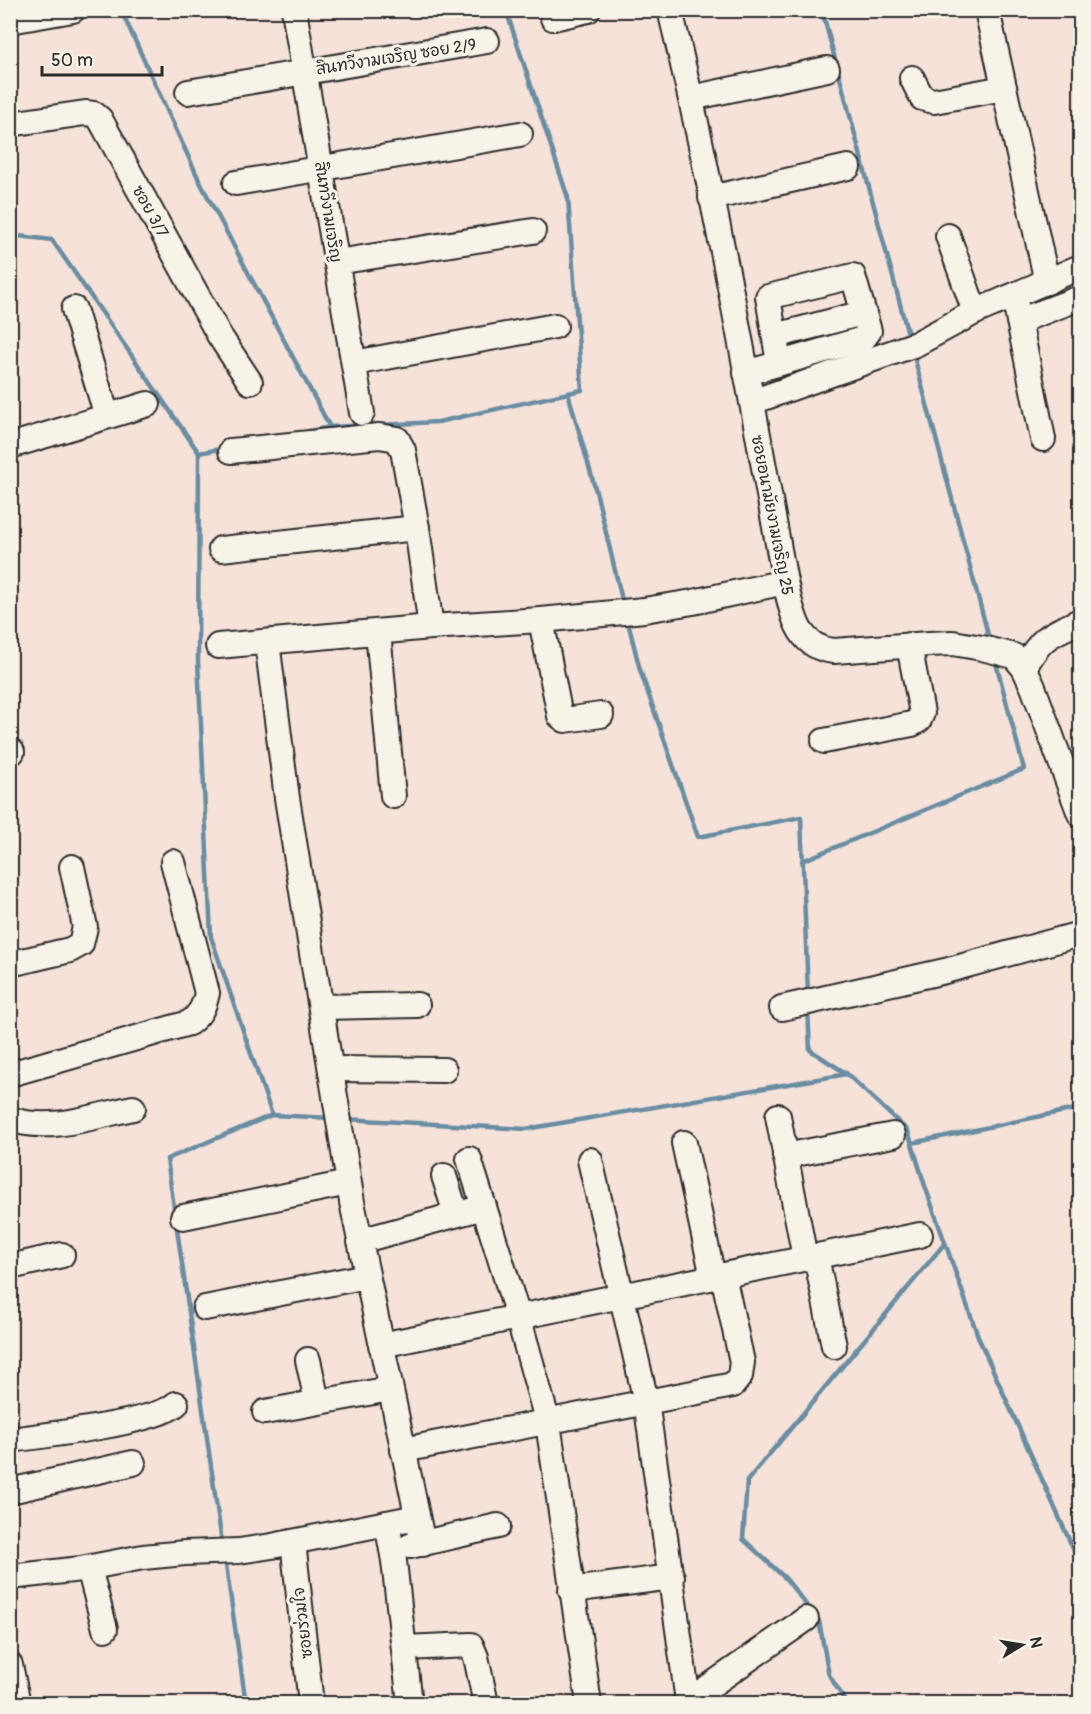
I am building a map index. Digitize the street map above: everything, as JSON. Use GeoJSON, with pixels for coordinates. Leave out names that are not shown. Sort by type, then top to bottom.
{"type":"FeatureCollection","features":[{"type":"Feature","properties":{"kind":"street"},"geometry":{"type":"LineString","coordinates":[[10,21],[73,10]]}},
{"type":"Feature","properties":{"kind":"street","name":"สินทวีงามเจริญ"},"geometry":{"type":"LineString","coordinates":[[294,10],[362,413]]}},
{"type":"Feature","properties":{"kind":"street"},"geometry":{"type":"LineString","coordinates":[[552,18],[588,10]]}},
{"type":"Feature","properties":{"kind":"street","name":"ซอยอนามัยงามเจริญ 25"},"geometry":{"type":"LineString","coordinates":[[670,10],[691,98],[752,402],[785,582],[794,618],[801,633],[813,645],[823,650],[834,651],[952,643],[1014,656],[1024,668]]}},
{"type":"Feature","properties":{"kind":"street"},"geometry":{"type":"LineString","coordinates":[[987,10],[1047,282]]}},
{"type":"Feature","properties":{"kind":"street","name":"สินทวีงามเจริญ ซอย 2/9"},"geometry":{"type":"LineString","coordinates":[[188,92],[487,41]]}},
{"type":"Feature","properties":{"kind":"street"},"geometry":{"type":"LineString","coordinates":[[691,98],[827,69]]}},
{"type":"Feature","properties":{"kind":"street"},"geometry":{"type":"LineString","coordinates":[[912,78],[922,98],[934,101],[1004,88]]}},
{"type":"Feature","properties":{"kind":"street","name":"ซอย 3/7"},"geometry":{"type":"LineString","coordinates":[[10,124],[85,113],[94,114],[100,119],[219,335],[250,382]]}},
{"type":"Feature","properties":{"kind":"street"},"geometry":{"type":"LineString","coordinates":[[236,183],[519,134]]}},
{"type":"Feature","properties":{"kind":"street"},"geometry":{"type":"LineString","coordinates":[[711,198],[848,167]]}},
{"type":"Feature","properties":{"kind":"street"},"geometry":{"type":"LineString","coordinates":[[337,262],[533,231]]}},
{"type":"Feature","properties":{"kind":"street"},"geometry":{"type":"LineString","coordinates":[[948,236],[975,312]]}},
{"type":"Feature","properties":{"kind":"street"},"geometry":{"type":"LineString","coordinates":[[752,402],[916,344],[975,312],[1080,267]]}},
{"type":"Feature","properties":{"kind":"street"},"geometry":{"type":"LineString","coordinates":[[746,373],[863,339],[869,331],[853,276],[768,297],[779,363]]}},
{"type":"Feature","properties":{"kind":"street"},"geometry":{"type":"LineString","coordinates":[[1014,296],[1043,439]]}},
{"type":"Feature","properties":{"kind":"street"},"geometry":{"type":"LineString","coordinates":[[1019,321],[1080,298]]}},
{"type":"Feature","properties":{"kind":"street"},"geometry":{"type":"LineString","coordinates":[[74,309],[107,416]]}},
{"type":"Feature","properties":{"kind":"street"},"geometry":{"type":"LineString","coordinates":[[775,336],[863,313]]}},
{"type":"Feature","properties":{"kind":"street"},"geometry":{"type":"LineString","coordinates":[[354,363],[555,326]]}},
{"type":"Feature","properties":{"kind":"street"},"geometry":{"type":"LineString","coordinates":[[11,445],[148,404]]}},
{"type":"Feature","properties":{"kind":"street"},"geometry":{"type":"LineString","coordinates":[[231,451],[379,436],[392,436],[397,439],[403,450],[431,627]]}},
{"type":"Feature","properties":{"kind":"street"},"geometry":{"type":"LineString","coordinates":[[221,549],[417,528]]}},
{"type":"Feature","properties":{"kind":"street"},"geometry":{"type":"LineString","coordinates":[[218,646],[644,610],[785,582]]}},
{"type":"Feature","properties":{"kind":"street"},"geometry":{"type":"LineString","coordinates":[[541,620],[560,716],[565,720],[601,715]]}},
{"type":"Feature","properties":{"kind":"street"},"geometry":{"type":"LineString","coordinates":[[1080,621],[1047,636],[1033,651],[1024,668],[1080,810]]}},
{"type":"Feature","properties":{"kind":"street"},"geometry":{"type":"LineString","coordinates":[[378,632],[393,796]]}},
{"type":"Feature","properties":{"kind":"street"},"geometry":{"type":"LineString","coordinates":[[267,642],[287,798],[348,1182],[423,1544]]}},
{"type":"Feature","properties":{"kind":"street"},"geometry":{"type":"LineString","coordinates":[[824,741],[912,724],[919,720],[922,712],[909,645]]}},
{"type":"Feature","properties":{"kind":"street"},"geometry":{"type":"LineString","coordinates":[[10,1074],[189,1023],[198,1016],[204,1006],[207,993],[173,862]]}},
{"type":"Feature","properties":{"kind":"street"},"geometry":{"type":"LineString","coordinates":[[10,964],[70,950],[81,944],[85,927],[72,867]]}},
{"type":"Feature","properties":{"kind":"street"},"geometry":{"type":"LineString","coordinates":[[782,1008],[945,971],[1080,934]]}},
{"type":"Feature","properties":{"kind":"street"},"geometry":{"type":"LineString","coordinates":[[321,1007],[417,1005]]}},
{"type":"Feature","properties":{"kind":"street"},"geometry":{"type":"LineString","coordinates":[[331,1069],[444,1070]]}},
{"type":"Feature","properties":{"kind":"street"},"geometry":{"type":"LineString","coordinates":[[10,1119],[23,1123],[50,1125],[133,1108]]}},
{"type":"Feature","properties":{"kind":"street"},"geometry":{"type":"LineString","coordinates":[[778,1116],[785,1156],[834,1346]]}},
{"type":"Feature","properties":{"kind":"street"},"geometry":{"type":"LineString","coordinates":[[785,1156],[893,1135]]}},
{"type":"Feature","properties":{"kind":"street"},"geometry":{"type":"LineString","coordinates":[[403,1450],[548,1423],[646,1401],[733,1385],[737,1382],[742,1362],[684,1143]]}},
{"type":"Feature","properties":{"kind":"street"},"geometry":{"type":"LineString","coordinates":[[469,1159],[519,1316],[548,1423],[589,1704]]}},
{"type":"Feature","properties":{"kind":"street"},"geometry":{"type":"LineString","coordinates":[[590,1160],[646,1401],[672,1576],[686,1702],[806,1619]]}},
{"type":"Feature","properties":{"kind":"street"},"geometry":{"type":"LineString","coordinates":[[444,1176],[456,1214]]}},
{"type":"Feature","properties":{"kind":"street"},"geometry":{"type":"LineString","coordinates":[[183,1217],[348,1182]]}},
{"type":"Feature","properties":{"kind":"street"},"geometry":{"type":"LineString","coordinates":[[360,1241],[484,1207]]}},
{"type":"Feature","properties":{"kind":"street"},"geometry":{"type":"LineString","coordinates":[[381,1345],[920,1236]]}},
{"type":"Feature","properties":{"kind":"street"},"geometry":{"type":"LineString","coordinates":[[10,1267],[62,1255]]}},
{"type":"Feature","properties":{"kind":"street"},"geometry":{"type":"LineString","coordinates":[[205,1308],[367,1276]]}},
{"type":"Feature","properties":{"kind":"street"},"geometry":{"type":"LineString","coordinates":[[308,1360],[317,1401]]}},
{"type":"Feature","properties":{"kind":"street"},"geometry":{"type":"LineString","coordinates":[[265,1412],[390,1389]]}},
{"type":"Feature","properties":{"kind":"street"},"geometry":{"type":"LineString","coordinates":[[10,1440],[69,1432],[163,1413],[176,1404]]}},
{"type":"Feature","properties":{"kind":"street"},"geometry":{"type":"LineString","coordinates":[[10,1491],[133,1463]]}},
{"type":"Feature","properties":{"kind":"street"},"geometry":{"type":"LineString","coordinates":[[10,1577],[89,1568],[143,1557],[239,1551],[417,1517]]}},
{"type":"Feature","properties":{"kind":"street"},"geometry":{"type":"LineString","coordinates":[[387,1523],[410,1704]]}},
{"type":"Feature","properties":{"kind":"street"},"geometry":{"type":"LineString","coordinates":[[392,1550],[498,1526]]}},
{"type":"Feature","properties":{"kind":"street","name":"ซอยร่วมใจ"},"geometry":{"type":"LineString","coordinates":[[293,1542],[311,1704]]}},
{"type":"Feature","properties":{"kind":"street"},"geometry":{"type":"LineString","coordinates":[[89,1568],[105,1629]]}},
{"type":"Feature","properties":{"kind":"street"},"geometry":{"type":"LineString","coordinates":[[571,1590],[672,1576]]}},
{"type":"Feature","properties":{"kind":"street"},"geometry":{"type":"LineString","coordinates":[[404,1648],[471,1645],[476,1657],[486,1704]]}},
{"type":"Feature","properties":{"kind":"street"},"geometry":{"type":"LineString","coordinates":[[10,1665],[18,1704]]}},
{"type":"Feature","properties":{"kind":"waterway"},"geometry":{"type":"LineString","coordinates":[[121,10],[200,182],[330,427]]}},
{"type":"Feature","properties":{"kind":"waterway"},"geometry":{"type":"LineString","coordinates":[[378,425],[438,422],[582,390],[568,198],[506,10]]}},
{"type":"Feature","properties":{"kind":"waterway"},"geometry":{"type":"LineString","coordinates":[[822,10],[909,338]]}},
{"type":"Feature","properties":{"kind":"waterway"},"geometry":{"type":"LineString","coordinates":[[10,235],[52,240],[199,453],[198,661],[211,937],[272,1115]]}},
{"type":"Feature","properties":{"kind":"waterway"},"geometry":{"type":"LineString","coordinates":[[913,352],[990,642]]}},
{"type":"Feature","properties":{"kind":"waterway"},"geometry":{"type":"LineString","coordinates":[[568,393],[597,495],[623,604]]}},
{"type":"Feature","properties":{"kind":"waterway"},"geometry":{"type":"LineString","coordinates":[[309,431],[330,427],[369,425]]}},
{"type":"Feature","properties":{"kind":"waterway"},"geometry":{"type":"LineString","coordinates":[[199,453],[225,448]]}},
{"type":"Feature","properties":{"kind":"waterway"},"geometry":{"type":"LineString","coordinates":[[627,618],[640,670],[698,837],[801,817],[808,995]]}},
{"type":"Feature","properties":{"kind":"waterway"},"geometry":{"type":"LineString","coordinates":[[802,861],[1024,769],[995,659]]}},
{"type":"Feature","properties":{"kind":"waterway"},"geometry":{"type":"LineString","coordinates":[[345,1119],[526,1129],[847,1074],[810,1050],[808,1009]]}},
{"type":"Feature","properties":{"kind":"waterway"},"geometry":{"type":"LineString","coordinates":[[847,1074],[908,1131],[979,1339],[1080,1564]]}},
{"type":"Feature","properties":{"kind":"waterway"},"geometry":{"type":"LineString","coordinates":[[912,1143],[1080,1108]]}},
{"type":"Feature","properties":{"kind":"waterway"},"geometry":{"type":"LineString","coordinates":[[175,1214],[167,1159],[272,1115],[331,1118]]}},
{"type":"Feature","properties":{"kind":"waterway"},"geometry":{"type":"LineString","coordinates":[[176,1222],[222,1543]]}},
{"type":"Feature","properties":{"kind":"waterway"},"geometry":{"type":"LineString","coordinates":[[847,1704],[829,1675],[819,1621],[786,1579],[743,1539],[747,1481],[945,1243]]}},
{"type":"Feature","properties":{"kind":"waterway"},"geometry":{"type":"LineString","coordinates":[[225,1558],[246,1704]]}}]}
